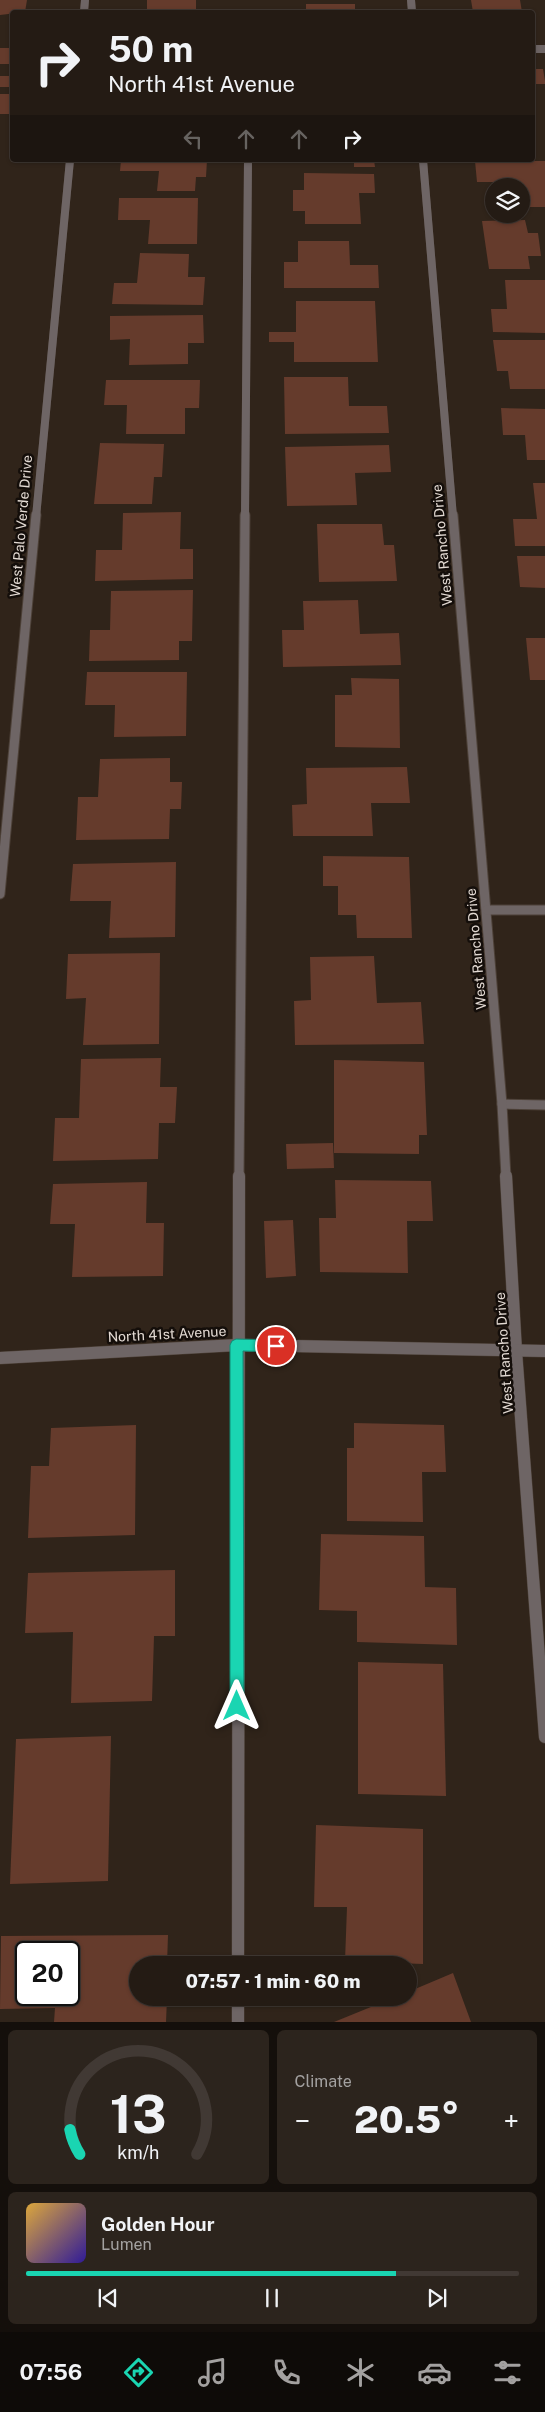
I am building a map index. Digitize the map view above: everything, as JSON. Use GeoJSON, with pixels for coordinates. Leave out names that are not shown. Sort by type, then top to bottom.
{"type":"FeatureCollection","features":[{"type":"Feature","properties":{"kind":"street","name":"West Palo Verde Drive"},"geometry":{"type":"LineString","coordinates":[[0,894],[70,162]]}},
{"type":"Feature","properties":{"kind":"street"},"geometry":{"type":"LineString","coordinates":[[238,1956],[236,1345],[248,162]]}},
{"type":"Feature","properties":{"kind":"street","name":"West Rancho Drive"},"geometry":{"type":"LineString","coordinates":[[423,162],[487,910],[502,1104],[516,1351],[542,1656],[545,1736]]}},
{"type":"Feature","properties":{"kind":"street"},"geometry":{"type":"LineString","coordinates":[[487,910],[545,910]]}},
{"type":"Feature","properties":{"kind":"street"},"geometry":{"type":"LineString","coordinates":[[502,1104],[545,1105]]}},
{"type":"Feature","properties":{"kind":"street","name":"North 41st Avenue"},"geometry":{"type":"LineString","coordinates":[[0,1358],[236,1345],[545,1351]]}},
{"type":"Feature","properties":{"kind":"street"},"geometry":{"type":"LineString","coordinates":[[238,2006],[238,2022]]}},
{"type":"Feature","properties":{"kind":"building"},"geometry":{"type":"Polygon","coordinates":[[[0,0],[27,0],[25,10],[10,10],[10,14],[0,15],[0,0]]]}},
{"type":"Feature","properties":{"kind":"building"},"geometry":{"type":"Polygon","coordinates":[[[147,0],[196,0],[196,10],[147,10],[147,0]]]}},
{"type":"Feature","properties":{"kind":"building"},"geometry":{"type":"Polygon","coordinates":[[[471,0],[520,0],[522,10],[473,10],[471,0]]]}},
{"type":"Feature","properties":{"kind":"building"},"geometry":{"type":"Polygon","coordinates":[[[306,4],[355,4],[355,10],[306,10],[306,4]]]}},
{"type":"Feature","properties":{"kind":"building"},"geometry":{"type":"Polygon","coordinates":[[[0,48],[10,48],[10,64],[0,64],[0,48]]]}},
{"type":"Feature","properties":{"kind":"building"},"geometry":{"type":"Polygon","coordinates":[[[535,69],[543,69],[545,84],[535,84],[535,69]]]}},
{"type":"Feature","properties":{"kind":"building"},"geometry":{"type":"Polygon","coordinates":[[[0,76],[10,76],[10,87],[0,87],[0,76]]]}},
{"type":"Feature","properties":{"kind":"building"},"geometry":{"type":"Polygon","coordinates":[[[0,94],[10,94],[10,114],[0,114],[0,94]]]}},
{"type":"Feature","properties":{"kind":"building"},"geometry":{"type":"Polygon","coordinates":[[[545,161],[545,207],[530,207],[530,178],[485,178],[485,182],[477,182],[475,162],[545,161]]]}},
{"type":"Feature","properties":{"kind":"building"},"geometry":{"type":"Polygon","coordinates":[[[121,162],[207,162],[206,177],[196,177],[195,191],[157,191],[159,171],[120,171],[121,162]]]}},
{"type":"Feature","properties":{"kind":"building"},"geometry":{"type":"Polygon","coordinates":[[[354,162],[374,162],[375,167],[354,167],[354,162]]]}},
{"type":"Feature","properties":{"kind":"building"},"geometry":{"type":"Polygon","coordinates":[[[304,173],[374,174],[375,193],[359,193],[361,224],[305,224],[305,211],[293,211],[293,190],[304,190],[304,173]]]}},
{"type":"Feature","properties":{"kind":"building"},"geometry":{"type":"Polygon","coordinates":[[[119,198],[198,198],[197,244],[148,244],[150,220],[118,220],[119,198]]]}},
{"type":"Feature","properties":{"kind":"building"},"geometry":{"type":"Polygon","coordinates":[[[482,221],[485,221],[485,223],[526,223],[528,233],[538,233],[541,256],[528,256],[530,269],[489,269],[482,221]]]}},
{"type":"Feature","properties":{"kind":"building"},"geometry":{"type":"Polygon","coordinates":[[[298,241],[349,241],[350,265],[378,265],[379,288],[284,288],[284,262],[298,262],[298,241]]]}},
{"type":"Feature","properties":{"kind":"building"},"geometry":{"type":"Polygon","coordinates":[[[140,253],[189,254],[188,277],[205,277],[203,305],[112,304],[114,283],[137,283],[140,253]]]}},
{"type":"Feature","properties":{"kind":"building"},"geometry":{"type":"Polygon","coordinates":[[[505,280],[545,280],[545,333],[493,332],[491,309],[507,309],[505,280]]]}},
{"type":"Feature","properties":{"kind":"building"},"geometry":{"type":"Polygon","coordinates":[[[296,301],[375,301],[378,362],[294,362],[294,342],[269,342],[269,332],[296,332],[296,301]]]}},
{"type":"Feature","properties":{"kind":"building"},"geometry":{"type":"Polygon","coordinates":[[[203,315],[204,343],[188,343],[188,364],[129,365],[130,339],[110,340],[110,316],[203,315]]]}},
{"type":"Feature","properties":{"kind":"building"},"geometry":{"type":"Polygon","coordinates":[[[493,340],[545,340],[545,389],[510,389],[508,371],[497,371],[493,340]]]}},
{"type":"Feature","properties":{"kind":"building"},"geometry":{"type":"Polygon","coordinates":[[[284,377],[348,377],[349,406],[387,406],[389,433],[285,434],[284,377]]]}},
{"type":"Feature","properties":{"kind":"building"},"geometry":{"type":"Polygon","coordinates":[[[106,380],[200,380],[199,408],[185,408],[185,434],[126,434],[127,405],[104,405],[106,380]]]}},
{"type":"Feature","properties":{"kind":"building"},"geometry":{"type":"Polygon","coordinates":[[[501,408],[545,409],[545,460],[527,460],[525,435],[503,435],[501,408]]]}},
{"type":"Feature","properties":{"kind":"building"},"geometry":{"type":"Polygon","coordinates":[[[100,443],[164,444],[162,477],[154,477],[152,504],[94,504],[100,443]]]}},
{"type":"Feature","properties":{"kind":"building"},"geometry":{"type":"Polygon","coordinates":[[[389,445],[391,472],[355,473],[357,505],[287,506],[285,447],[389,445]]]}},
{"type":"Feature","properties":{"kind":"building"},"geometry":{"type":"Polygon","coordinates":[[[533,483],[545,483],[545,546],[515,546],[513,519],[537,519],[533,483]]]}},
{"type":"Feature","properties":{"kind":"building"},"geometry":{"type":"Polygon","coordinates":[[[181,512],[180,549],[193,549],[193,579],[95,581],[96,550],[122,550],[123,513],[181,512]]]}},
{"type":"Feature","properties":{"kind":"building"},"geometry":{"type":"Polygon","coordinates":[[[317,524],[382,524],[384,545],[394,545],[397,581],[319,582],[317,524]]]}},
{"type":"Feature","properties":{"kind":"building"},"geometry":{"type":"Polygon","coordinates":[[[517,556],[545,556],[545,588],[520,587],[517,556]]]}},
{"type":"Feature","properties":{"kind":"building"},"geometry":{"type":"Polygon","coordinates":[[[193,590],[192,641],[179,641],[179,660],[89,661],[90,630],[110,630],[111,591],[193,590]]]}},
{"type":"Feature","properties":{"kind":"building"},"geometry":{"type":"Polygon","coordinates":[[[358,600],[360,634],[399,633],[401,665],[283,667],[282,630],[304,630],[303,601],[358,600]]]}},
{"type":"Feature","properties":{"kind":"building"},"geometry":{"type":"Polygon","coordinates":[[[526,638],[545,638],[545,680],[530,680],[526,638]]]}},
{"type":"Feature","properties":{"kind":"building"},"geometry":{"type":"Polygon","coordinates":[[[87,672],[187,672],[186,736],[114,737],[115,705],[85,705],[87,672]]]}},
{"type":"Feature","properties":{"kind":"building"},"geometry":{"type":"Polygon","coordinates":[[[351,678],[399,679],[400,748],[335,747],[335,695],[352,695],[351,678]]]}},
{"type":"Feature","properties":{"kind":"building"},"geometry":{"type":"Polygon","coordinates":[[[170,758],[170,782],[182,782],[181,809],[170,809],[169,839],[76,840],[78,797],[98,797],[100,759],[170,758]]]}},
{"type":"Feature","properties":{"kind":"building"},"geometry":{"type":"Polygon","coordinates":[[[407,767],[410,803],[371,803],[373,836],[293,836],[292,805],[307,804],[306,768],[407,767]]]}},
{"type":"Feature","properties":{"kind":"building"},"geometry":{"type":"Polygon","coordinates":[[[323,856],[409,857],[412,938],[357,938],[356,915],[338,915],[338,886],[323,886],[323,856]]]}},
{"type":"Feature","properties":{"kind":"building"},"geometry":{"type":"Polygon","coordinates":[[[176,862],[175,937],[109,938],[111,901],[70,901],[73,864],[176,862]]]}},
{"type":"Feature","properties":{"kind":"building"},"geometry":{"type":"Polygon","coordinates":[[[160,953],[159,1044],[83,1045],[86,998],[66,999],[68,954],[160,953]]]}},
{"type":"Feature","properties":{"kind":"building"},"geometry":{"type":"Polygon","coordinates":[[[374,956],[377,1003],[421,1002],[424,1044],[295,1045],[294,1001],[311,1000],[310,957],[374,956]]]}},
{"type":"Feature","properties":{"kind":"building"},"geometry":{"type":"Polygon","coordinates":[[[161,1058],[160,1087],[177,1087],[175,1123],[159,1123],[158,1159],[53,1161],[55,1118],[79,1118],[81,1059],[161,1058]]]}},
{"type":"Feature","properties":{"kind":"building"},"geometry":{"type":"Polygon","coordinates":[[[334,1060],[424,1062],[427,1135],[419,1135],[419,1154],[334,1153],[334,1060]]]}},
{"type":"Feature","properties":{"kind":"building"},"geometry":{"type":"Polygon","coordinates":[[[333,1143],[334,1168],[287,1169],[286,1144],[333,1143]]]}},
{"type":"Feature","properties":{"kind":"building"},"geometry":{"type":"Polygon","coordinates":[[[335,1180],[431,1181],[433,1221],[407,1221],[408,1273],[320,1272],[319,1218],[336,1218],[335,1180]]]}},
{"type":"Feature","properties":{"kind":"building"},"geometry":{"type":"Polygon","coordinates":[[[147,1182],[146,1223],[164,1223],[163,1276],[72,1277],[75,1224],[50,1224],[53,1184],[147,1182]]]}},
{"type":"Feature","properties":{"kind":"building"},"geometry":{"type":"Polygon","coordinates":[[[293,1220],[296,1276],[266,1278],[264,1221],[293,1220]]]}},
{"type":"Feature","properties":{"kind":"building"},"geometry":{"type":"Polygon","coordinates":[[[354,1423],[444,1425],[446,1472],[422,1472],[423,1522],[347,1521],[347,1448],[354,1448],[354,1423]]]}},
{"type":"Feature","properties":{"kind":"building"},"geometry":{"type":"Polygon","coordinates":[[[136,1425],[135,1535],[28,1538],[31,1466],[49,1466],[51,1428],[136,1425]]]}},
{"type":"Feature","properties":{"kind":"building"},"geometry":{"type":"Polygon","coordinates":[[[321,1534],[424,1536],[425,1587],[456,1588],[457,1645],[357,1642],[357,1611],[319,1610],[321,1534]]]}},
{"type":"Feature","properties":{"kind":"building"},"geometry":{"type":"Polygon","coordinates":[[[175,1570],[175,1636],[154,1636],[152,1701],[71,1703],[73,1632],[25,1633],[28,1573],[175,1570]]]}},
{"type":"Feature","properties":{"kind":"building"},"geometry":{"type":"Polygon","coordinates":[[[358,1662],[443,1664],[446,1796],[358,1794],[358,1662]]]}},
{"type":"Feature","properties":{"kind":"building"},"geometry":{"type":"Polygon","coordinates":[[[111,1736],[108,1881],[10,1884],[16,1739],[111,1736]]]}},
{"type":"Feature","properties":{"kind":"building"},"geometry":{"type":"Polygon","coordinates":[[[316,1825],[423,1829],[423,1964],[417,1964],[417,1956],[345,1956],[347,1907],[314,1907],[316,1825]]]}},
{"type":"Feature","properties":{"kind":"building"},"geometry":{"type":"Polygon","coordinates":[[[168,1935],[167,1956],[129,1956],[129,2006],[167,2006],[166,2022],[54,2022],[55,2008],[0,2009],[1,1936],[168,1935]]]}},
{"type":"Feature","properties":{"kind":"building"},"geometry":{"type":"Polygon","coordinates":[[[453,1973],[471,2022],[334,2022],[373,2006],[417,2006],[417,1988],[453,1973]]]}},
{"type":"Feature","properties":{"kind":"route"},"geometry":{"type":"LineString","coordinates":[[237,1706],[236,1345],[276,1346]]}}]}
